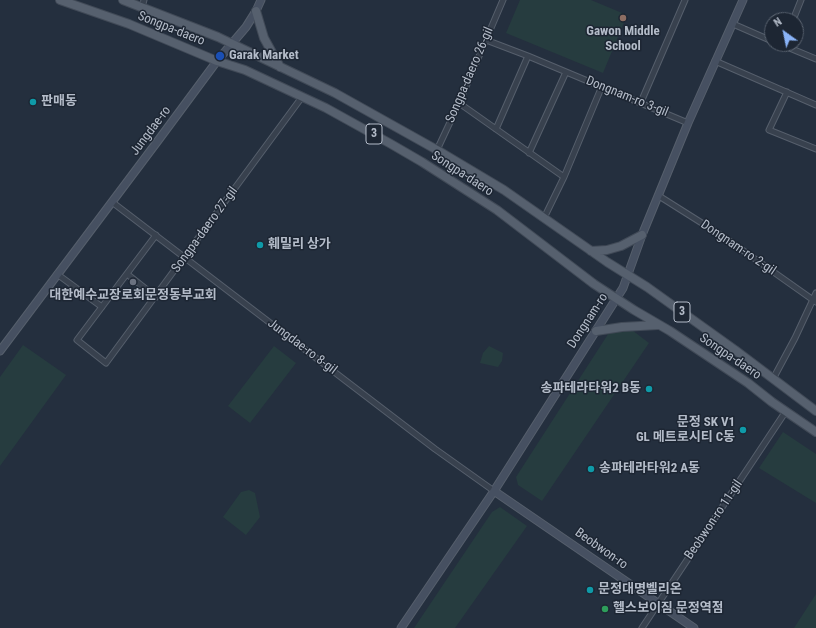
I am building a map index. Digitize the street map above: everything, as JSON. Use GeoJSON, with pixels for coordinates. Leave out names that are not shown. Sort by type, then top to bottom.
{"type":"FeatureCollection","features":[{"type":"Feature","properties":{"kind":"main road","name":"Songpa-daero"},"geometry":{"type":"LineString","coordinates":[[60,0],[128,24],[217,61],[244,70],[332,111],[422,162],[496,210],[617,299],[748,383],[816,432]]}},
{"type":"Feature","properties":{"kind":"main road","name":"Songpa-daero"},"geometry":{"type":"LineString","coordinates":[[123,0],[143,4],[218,37],[335,93],[437,150],[504,190],[591,251],[647,287],[736,350],[816,411]]}},
{"type":"Feature","properties":{"kind":"main road","name":"Jungdae-ro"},"geometry":{"type":"LineString","coordinates":[[0,351],[217,61],[246,27],[261,0]]}},
{"type":"Feature","properties":{"kind":"main road","name":"Dongnam-ro"},"geometry":{"type":"LineString","coordinates":[[401,628],[494,491],[566,376],[617,299],[628,276],[642,235],[688,123],[743,0]]}},
{"type":"Feature","properties":{"kind":"main road"},"geometry":{"type":"LineString","coordinates":[[256,11],[264,38],[280,67]]}},
{"type":"Feature","properties":{"kind":"main road"},"geometry":{"type":"LineString","coordinates":[[591,251],[607,250],[621,246],[642,235]]}},
{"type":"Feature","properties":{"kind":"main road"},"geometry":{"type":"LineString","coordinates":[[596,331],[622,327],[659,325]]}},
{"type":"Feature","properties":{"kind":"main road","name":"Beobwon-ro"},"geometry":{"type":"LineString","coordinates":[[494,491],[694,628]]}},
{"type":"Feature","properties":{"kind":"street","name":"Songpa-daero 26-gil"},"geometry":{"type":"LineString","coordinates":[[437,150],[459,103],[503,0]]}},
{"type":"Feature","properties":{"kind":"street"},"geometry":{"type":"LineString","coordinates":[[641,102],[685,0]]}},
{"type":"Feature","properties":{"kind":"street"},"geometry":{"type":"LineString","coordinates":[[796,12],[801,0]]}},
{"type":"Feature","properties":{"kind":"street"},"geometry":{"type":"LineString","coordinates":[[733,24],[764,38]]}},
{"type":"Feature","properties":{"kind":"street","name":"Dongnam-ro 3-gil"},"geometry":{"type":"LineString","coordinates":[[486,40],[641,102],[688,123]]}},
{"type":"Feature","properties":{"kind":"street"},"geometry":{"type":"LineString","coordinates":[[800,52],[816,59]]}},
{"type":"Feature","properties":{"kind":"street"},"geometry":{"type":"LineString","coordinates":[[496,129],[528,56]]}},
{"type":"Feature","properties":{"kind":"street"},"geometry":{"type":"LineString","coordinates":[[715,61],[816,105]]}},
{"type":"Feature","properties":{"kind":"street"},"geometry":{"type":"LineString","coordinates":[[529,153],[566,72]]}},
{"type":"Feature","properties":{"kind":"street"},"geometry":{"type":"LineString","coordinates":[[544,218],[564,177],[602,86]]}},
{"type":"Feature","properties":{"kind":"street"},"geometry":{"type":"LineString","coordinates":[[787,92],[769,130],[816,149]]}},
{"type":"Feature","properties":{"kind":"street","name":"Songpa-daero 27-gil"},"geometry":{"type":"LineString","coordinates":[[102,307],[76,340],[106,363],[185,258],[302,97]]}},
{"type":"Feature","properties":{"kind":"street"},"geometry":{"type":"LineString","coordinates":[[459,103],[564,177]]}},
{"type":"Feature","properties":{"kind":"street","name":"Dongnam-ro 2-gil"},"geometry":{"type":"LineString","coordinates":[[659,196],[724,237],[814,301]]}},
{"type":"Feature","properties":{"kind":"street","name":"Jungdae-ro 8-gil"},"geometry":{"type":"LineString","coordinates":[[112,202],[435,449],[494,491]]}},
{"type":"Feature","properties":{"kind":"street"},"geometry":{"type":"LineString","coordinates":[[57,274],[102,307],[156,235]]}},
{"type":"Feature","properties":{"kind":"street"},"geometry":{"type":"LineString","coordinates":[[127,274],[156,296]]}},
{"type":"Feature","properties":{"kind":"street"},"geometry":{"type":"LineString","coordinates":[[773,379],[814,301],[816,293]]}},
{"type":"Feature","properties":{"kind":"street","name":"Beobwon-ro 11-gil"},"geometry":{"type":"LineString","coordinates":[[642,628],[786,411]]}},
{"type":"Feature","properties":{"kind":"green space"},"geometry":{"type":"Polygon","coordinates":[[[520,0],[591,0],[627,15],[603,73],[506,33],[520,0]]]}},
{"type":"Feature","properties":{"kind":"green space"},"geometry":{"type":"Polygon","coordinates":[[[624,324],[649,343],[542,501],[518,485],[516,477],[612,328],[624,324]]]}},
{"type":"Feature","properties":{"kind":"green space"},"geometry":{"type":"Polygon","coordinates":[[[23,345],[66,375],[0,466],[0,377],[23,345]]]}},
{"type":"Feature","properties":{"kind":"green space"},"geometry":{"type":"Polygon","coordinates":[[[274,346],[296,363],[250,423],[228,406],[274,346]]]}},
{"type":"Feature","properties":{"kind":"green space"},"geometry":{"type":"Polygon","coordinates":[[[489,346],[503,353],[502,361],[498,367],[480,363],[483,353],[489,346]]]}},
{"type":"Feature","properties":{"kind":"green space"},"geometry":{"type":"Polygon","coordinates":[[[783,432],[816,454],[816,503],[759,468],[783,432]]]}},
{"type":"Feature","properties":{"kind":"green space"},"geometry":{"type":"Polygon","coordinates":[[[249,490],[255,493],[260,517],[246,535],[223,517],[241,492],[249,490]]]}},
{"type":"Feature","properties":{"kind":"green space"},"geometry":{"type":"Polygon","coordinates":[[[500,507],[527,526],[455,628],[414,628],[492,512],[500,507]]]}},
{"type":"Feature","properties":{"kind":"green space"},"geometry":{"type":"Polygon","coordinates":[[[816,594],[816,628],[794,628],[816,594]]]}},
{"type":"Feature","properties":{"kind":"place","name":"Gawon Middle School"},"geometry":{"type":"Point","coordinates":[623,18]}},
{"type":"Feature","properties":{"kind":"place","name":"Garak Market"},"geometry":{"type":"Point","coordinates":[220,56]}},
{"type":"Feature","properties":{"kind":"place","name":"판매동"},"geometry":{"type":"Point","coordinates":[33,102]}},
{"type":"Feature","properties":{"kind":"place","name":"훼밀리 상가"},"geometry":{"type":"Point","coordinates":[260,245]}},
{"type":"Feature","properties":{"kind":"place","name":"대한예수교장로회문정동부교회"},"geometry":{"type":"Point","coordinates":[133,282]}},
{"type":"Feature","properties":{"kind":"place","name":"송파테라타워2 B동"},"geometry":{"type":"Point","coordinates":[649,389]}},
{"type":"Feature","properties":{"kind":"place","name":"문정 SK V1 GL 메트로시티 C동"},"geometry":{"type":"Point","coordinates":[743,430]}},
{"type":"Feature","properties":{"kind":"place","name":"송파테라타워2 A동"},"geometry":{"type":"Point","coordinates":[591,469]}},
{"type":"Feature","properties":{"kind":"place","name":"문정대명벨리온"},"geometry":{"type":"Point","coordinates":[590,590]}},
{"type":"Feature","properties":{"kind":"place","name":"헬스보이짐 문정역점"},"geometry":{"type":"Point","coordinates":[605,609]}}]}
